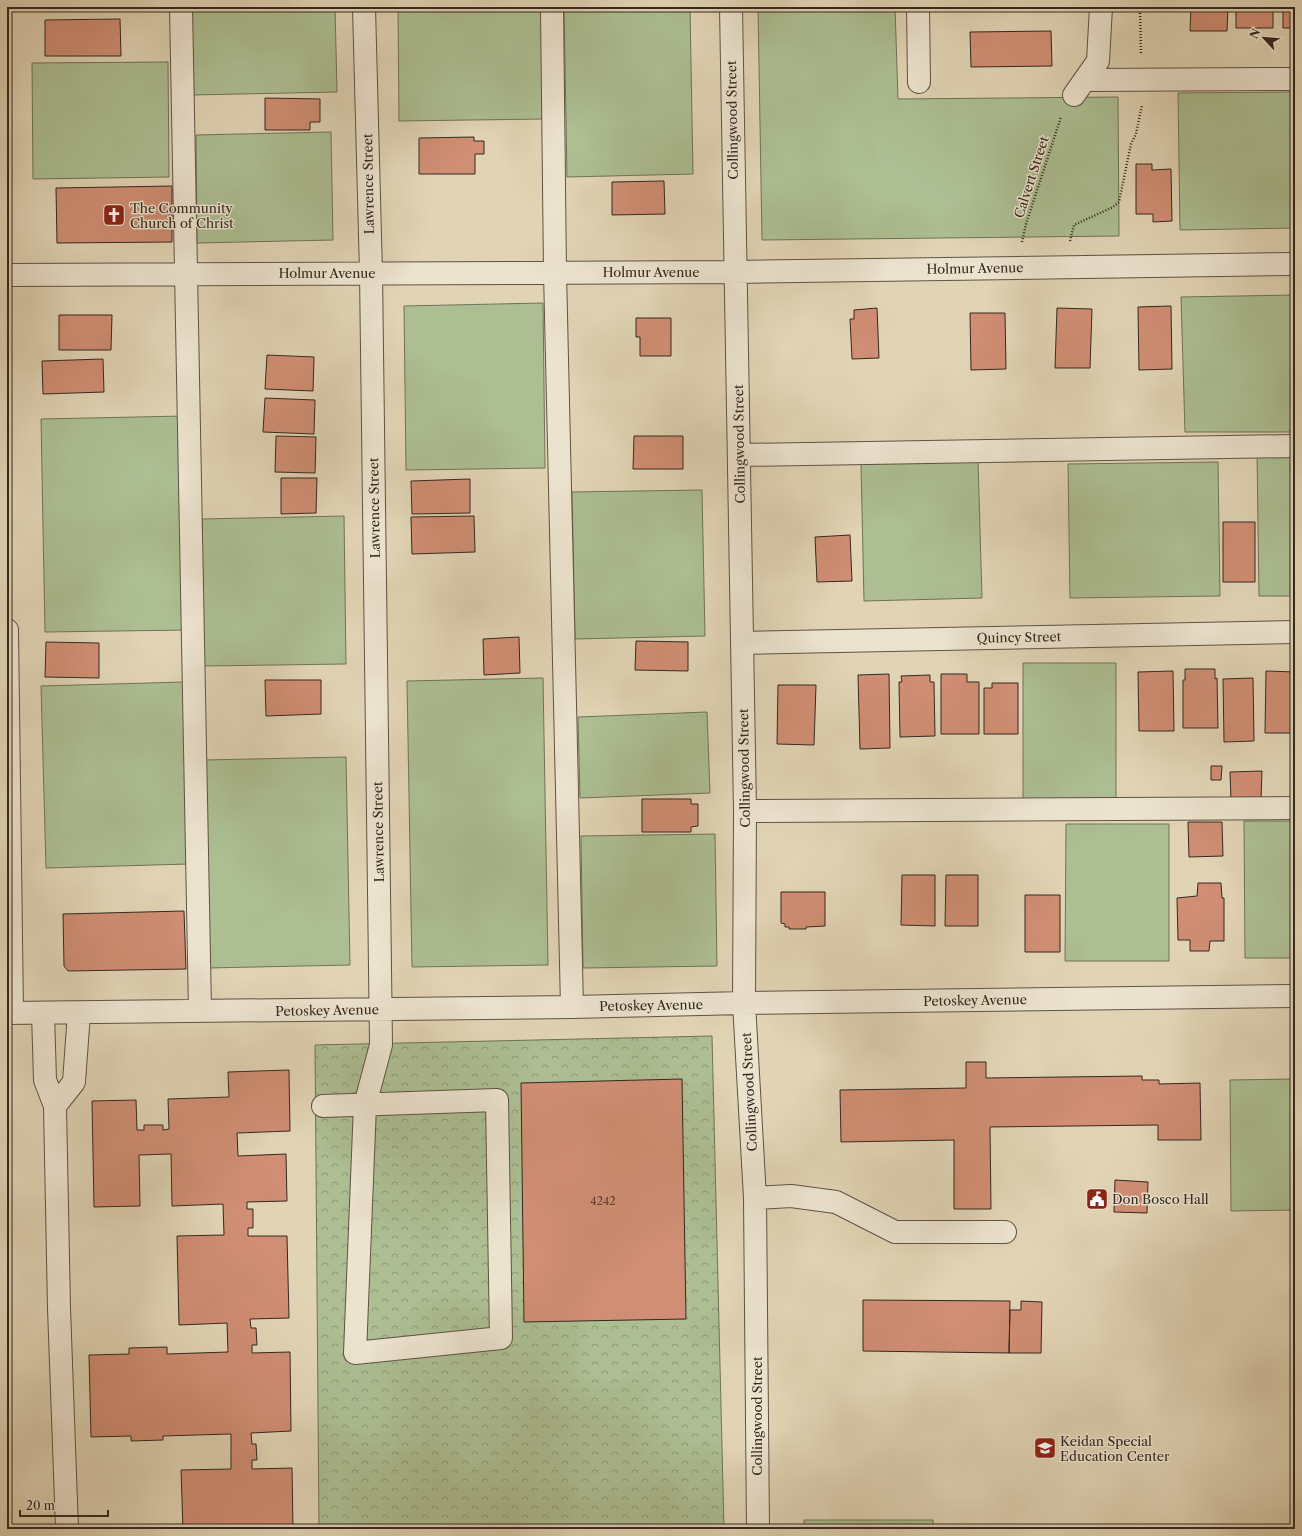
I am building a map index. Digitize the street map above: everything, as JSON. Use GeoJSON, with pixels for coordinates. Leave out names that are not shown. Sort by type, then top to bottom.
{"type":"FeatureCollection","features":[{"type":"Feature","properties":{"kind":"street"},"geometry":{"type":"LineString","coordinates":[[181,7],[200,1011]]}},
{"type":"Feature","properties":{"kind":"street","name":"Lawrence Street"},"geometry":{"type":"LineString","coordinates":[[364,7],[371,273],[381,1045],[365,1105],[355,1353],[501,1338],[497,1100],[365,1105]]}},
{"type":"Feature","properties":{"kind":"street"},"geometry":{"type":"LineString","coordinates":[[552,7],[555,272],[572,1007]]}},
{"type":"Feature","properties":{"kind":"street","name":"Collingwood Street"},"geometry":{"type":"LineString","coordinates":[[731,7],[745,812],[744,1003],[755,1198],[758,1529]]}},
{"type":"Feature","properties":{"kind":"street"},"geometry":{"type":"LineString","coordinates":[[918,7],[919,82]]}},
{"type":"Feature","properties":{"kind":"street"},"geometry":{"type":"LineString","coordinates":[[1079,88],[1098,61],[1101,7]]}},
{"type":"Feature","properties":{"kind":"street"},"geometry":{"type":"LineString","coordinates":[[1079,88],[1142,80],[1295,79]]}},
{"type":"Feature","properties":{"kind":"street","name":"Holmur Avenue"},"geometry":{"type":"LineString","coordinates":[[7,275],[735,272],[1295,264]]}},
{"type":"Feature","properties":{"kind":"street"},"geometry":{"type":"LineString","coordinates":[[739,455],[1295,446]]}},
{"type":"Feature","properties":{"kind":"street"},"geometry":{"type":"LineString","coordinates":[[7,630],[10,1013]]}},
{"type":"Feature","properties":{"kind":"street","name":"Quincy Street"},"geometry":{"type":"LineString","coordinates":[[742,643],[1295,632]]}},
{"type":"Feature","properties":{"kind":"street"},"geometry":{"type":"LineString","coordinates":[[745,812],[1295,808]]}},
{"type":"Feature","properties":{"kind":"street","name":"Petoskey Avenue"},"geometry":{"type":"LineString","coordinates":[[10,1013],[381,1010],[744,1003],[1295,996]]}},
{"type":"Feature","properties":{"kind":"street"},"geometry":{"type":"LineString","coordinates":[[43,1013],[44,1080],[55,1106],[66,1529]]}},
{"type":"Feature","properties":{"kind":"street"},"geometry":{"type":"LineString","coordinates":[[55,1106],[74,1082],[79,1013]]}},
{"type":"Feature","properties":{"kind":"street"},"geometry":{"type":"LineString","coordinates":[[324,1106],[365,1105]]}},
{"type":"Feature","properties":{"kind":"street"},"geometry":{"type":"LineString","coordinates":[[755,1198],[791,1196],[836,1202],[895,1232],[1005,1232]]}},
{"type":"Feature","properties":{"kind":"path"},"geometry":{"type":"LineString","coordinates":[[1066,267],[1074,225],[1113,207],[1119,202],[1131,144],[1136,134],[1142,110],[1140,7]]}},
{"type":"Feature","properties":{"kind":"path","name":"Calvert Street"},"geometry":{"type":"LineString","coordinates":[[1016,268],[1026,224],[1064,109],[1079,88]]}},
{"type":"Feature","properties":{"kind":"green space"},"geometry":{"type":"Polygon","coordinates":[[[191,7],[335,7],[337,92],[193,95],[191,7]]]}},
{"type":"Feature","properties":{"kind":"green space"},"geometry":{"type":"Polygon","coordinates":[[[398,7],[542,7],[543,119],[399,121],[398,7]]]}},
{"type":"Feature","properties":{"kind":"green space"},"geometry":{"type":"Polygon","coordinates":[[[564,7],[690,7],[693,174],[567,177],[564,7]]]}},
{"type":"Feature","properties":{"kind":"green space"},"geometry":{"type":"Polygon","coordinates":[[[758,7],[895,7],[898,99],[1118,97],[1119,236],[762,240],[758,7]]]}},
{"type":"Feature","properties":{"kind":"green space"},"geometry":{"type":"Polygon","coordinates":[[[168,62],[169,177],[33,179],[32,63],[168,62]]]}},
{"type":"Feature","properties":{"kind":"green space"},"geometry":{"type":"Polygon","coordinates":[[[1295,92],[1295,228],[1180,230],[1178,93],[1295,92]]]}},
{"type":"Feature","properties":{"kind":"green space"},"geometry":{"type":"Polygon","coordinates":[[[331,132],[333,240],[197,243],[196,135],[331,132]]]}},
{"type":"Feature","properties":{"kind":"green space"},"geometry":{"type":"Polygon","coordinates":[[[1295,295],[1295,432],[1185,432],[1181,297],[1295,295]]]}},
{"type":"Feature","properties":{"kind":"green space"},"geometry":{"type":"Polygon","coordinates":[[[543,303],[545,468],[406,470],[404,306],[543,303]]]}},
{"type":"Feature","properties":{"kind":"green space"},"geometry":{"type":"Polygon","coordinates":[[[184,416],[188,630],[45,632],[41,419],[184,416]]]}},
{"type":"Feature","properties":{"kind":"green space"},"geometry":{"type":"Polygon","coordinates":[[[1257,454],[1295,454],[1295,596],[1259,596],[1257,454]]]}},
{"type":"Feature","properties":{"kind":"green space"},"geometry":{"type":"Polygon","coordinates":[[[978,460],[982,598],[864,601],[861,464],[978,460]]]}},
{"type":"Feature","properties":{"kind":"green space"},"geometry":{"type":"Polygon","coordinates":[[[1218,462],[1220,596],[1070,598],[1068,464],[1218,462]]]}},
{"type":"Feature","properties":{"kind":"green space"},"geometry":{"type":"Polygon","coordinates":[[[702,490],[705,636],[575,639],[572,492],[702,490]]]}},
{"type":"Feature","properties":{"kind":"green space"},"geometry":{"type":"Polygon","coordinates":[[[344,516],[346,664],[204,666],[202,519],[344,516]]]}},
{"type":"Feature","properties":{"kind":"green space"},"geometry":{"type":"Polygon","coordinates":[[[1023,663],[1116,663],[1116,798],[1023,799],[1023,663]]]}},
{"type":"Feature","properties":{"kind":"green space"},"geometry":{"type":"Polygon","coordinates":[[[543,678],[548,965],[412,967],[407,681],[543,678]]]}},
{"type":"Feature","properties":{"kind":"green space"},"geometry":{"type":"Polygon","coordinates":[[[184,682],[189,864],[46,868],[41,686],[184,682]]]}},
{"type":"Feature","properties":{"kind":"green space"},"geometry":{"type":"Polygon","coordinates":[[[707,712],[710,793],[580,798],[578,717],[707,712]]]}},
{"type":"Feature","properties":{"kind":"green space"},"geometry":{"type":"Polygon","coordinates":[[[346,757],[350,965],[208,968],[204,760],[346,757]]]}},
{"type":"Feature","properties":{"kind":"green space"},"geometry":{"type":"Polygon","coordinates":[[[1244,821],[1295,821],[1295,958],[1245,958],[1244,821]]]}},
{"type":"Feature","properties":{"kind":"green space"},"geometry":{"type":"Polygon","coordinates":[[[1066,824],[1169,824],[1169,961],[1065,961],[1066,824]]]}},
{"type":"Feature","properties":{"kind":"green space"},"geometry":{"type":"Polygon","coordinates":[[[715,834],[717,966],[583,968],[581,836],[715,834]]]}},
{"type":"Feature","properties":{"kind":"green space"},"geometry":{"type":"Polygon","coordinates":[[[712,1036],[724,1529],[319,1529],[315,1045],[712,1036]]]}},
{"type":"Feature","properties":{"kind":"green space"},"geometry":{"type":"Polygon","coordinates":[[[1295,1079],[1295,1210],[1231,1211],[1230,1080],[1295,1079]]]}},
{"type":"Feature","properties":{"kind":"green space"},"geometry":{"type":"Polygon","coordinates":[[[804,1520],[933,1520],[933,1529],[804,1529],[804,1520]]]}},
{"type":"Feature","properties":{"kind":"building"},"geometry":{"type":"Polygon","coordinates":[[[1191,7],[1228,7],[1227,31],[1190,31],[1191,7]]]}},
{"type":"Feature","properties":{"kind":"building"},"geometry":{"type":"Polygon","coordinates":[[[1236,7],[1273,7],[1273,28],[1236,28],[1236,7]]]}},
{"type":"Feature","properties":{"kind":"building"},"geometry":{"type":"Polygon","coordinates":[[[1283,7],[1295,7],[1295,28],[1283,28],[1283,7]]]}},
{"type":"Feature","properties":{"kind":"building"},"geometry":{"type":"Polygon","coordinates":[[[120,19],[121,56],[45,56],[45,20],[120,19]]]}},
{"type":"Feature","properties":{"kind":"building"},"geometry":{"type":"Polygon","coordinates":[[[1051,31],[1052,66],[971,67],[970,32],[1051,31]]]}},
{"type":"Feature","properties":{"kind":"building"},"geometry":{"type":"Polygon","coordinates":[[[265,98],[320,99],[320,122],[310,122],[310,130],[265,130],[265,98]]]}},
{"type":"Feature","properties":{"kind":"building"},"geometry":{"type":"Polygon","coordinates":[[[474,137],[474,141],[484,141],[484,154],[475,154],[475,174],[419,174],[419,138],[474,137]]]}},
{"type":"Feature","properties":{"kind":"building"},"geometry":{"type":"Polygon","coordinates":[[[1136,164],[1152,164],[1152,170],[1171,169],[1172,221],[1153,222],[1153,214],[1136,214],[1136,164]]]}},
{"type":"Feature","properties":{"kind":"building"},"geometry":{"type":"Polygon","coordinates":[[[664,181],[665,214],[612,215],[612,182],[664,181]]]}},
{"type":"Feature","properties":{"kind":"building","name":"The Community Church of Christ"},"geometry":{"type":"Polygon","coordinates":[[[172,186],[172,242],[57,243],[56,188],[172,186]]]}},
{"type":"Feature","properties":{"kind":"building"},"geometry":{"type":"Polygon","coordinates":[[[1171,306],[1172,369],[1139,370],[1138,307],[1171,306]]]}},
{"type":"Feature","properties":{"kind":"building"},"geometry":{"type":"Polygon","coordinates":[[[877,308],[879,358],[852,359],[850,319],[854,319],[854,310],[877,308]]]}},
{"type":"Feature","properties":{"kind":"building"},"geometry":{"type":"Polygon","coordinates":[[[1057,308],[1092,309],[1090,368],[1055,368],[1057,308]]]}},
{"type":"Feature","properties":{"kind":"building"},"geometry":{"type":"Polygon","coordinates":[[[970,313],[1005,313],[1006,369],[971,370],[970,313]]]}},
{"type":"Feature","properties":{"kind":"building"},"geometry":{"type":"Polygon","coordinates":[[[59,315],[112,315],[111,350],[59,350],[59,315]]]}},
{"type":"Feature","properties":{"kind":"building"},"geometry":{"type":"Polygon","coordinates":[[[636,318],[671,318],[671,356],[640,356],[640,337],[636,337],[636,318]]]}},
{"type":"Feature","properties":{"kind":"building"},"geometry":{"type":"Polygon","coordinates":[[[267,355],[314,357],[313,391],[265,389],[267,355]]]}},
{"type":"Feature","properties":{"kind":"building"},"geometry":{"type":"Polygon","coordinates":[[[103,359],[104,392],[43,394],[42,361],[103,359]]]}},
{"type":"Feature","properties":{"kind":"building"},"geometry":{"type":"Polygon","coordinates":[[[265,398],[315,400],[314,434],[263,432],[265,398]]]}},
{"type":"Feature","properties":{"kind":"building"},"geometry":{"type":"Polygon","coordinates":[[[276,436],[316,437],[315,473],[275,472],[276,436]]]}},
{"type":"Feature","properties":{"kind":"building"},"geometry":{"type":"Polygon","coordinates":[[[634,436],[683,436],[683,469],[633,469],[634,436]]]}},
{"type":"Feature","properties":{"kind":"building"},"geometry":{"type":"Polygon","coordinates":[[[281,478],[317,478],[316,513],[281,514],[281,478]]]}},
{"type":"Feature","properties":{"kind":"building"},"geometry":{"type":"Polygon","coordinates":[[[470,479],[470,513],[412,514],[411,481],[470,479]]]}},
{"type":"Feature","properties":{"kind":"building"},"geometry":{"type":"Polygon","coordinates":[[[474,516],[475,552],[412,554],[411,517],[474,516]]]}},
{"type":"Feature","properties":{"kind":"building"},"geometry":{"type":"Polygon","coordinates":[[[1223,522],[1255,522],[1255,582],[1223,582],[1223,522]]]}},
{"type":"Feature","properties":{"kind":"building"},"geometry":{"type":"Polygon","coordinates":[[[850,535],[852,581],[817,582],[815,537],[850,535]]]}},
{"type":"Feature","properties":{"kind":"building"},"geometry":{"type":"Polygon","coordinates":[[[519,637],[520,673],[484,675],[483,639],[519,637]]]}},
{"type":"Feature","properties":{"kind":"building"},"geometry":{"type":"Polygon","coordinates":[[[636,641],[688,642],[688,671],[635,670],[636,641]]]}},
{"type":"Feature","properties":{"kind":"building"},"geometry":{"type":"Polygon","coordinates":[[[46,642],[99,643],[99,678],[45,677],[46,642]]]}},
{"type":"Feature","properties":{"kind":"building"},"geometry":{"type":"Polygon","coordinates":[[[1185,669],[1215,669],[1215,679],[1217,678],[1218,728],[1183,728],[1183,680],[1185,680],[1185,669]]]}},
{"type":"Feature","properties":{"kind":"building"},"geometry":{"type":"Polygon","coordinates":[[[1173,671],[1174,731],[1139,731],[1138,672],[1173,671]]]}},
{"type":"Feature","properties":{"kind":"building"},"geometry":{"type":"Polygon","coordinates":[[[1266,671],[1295,672],[1294,733],[1265,733],[1266,671]]]}},
{"type":"Feature","properties":{"kind":"building"},"geometry":{"type":"Polygon","coordinates":[[[889,674],[890,748],[860,749],[858,675],[889,674]]]}},
{"type":"Feature","properties":{"kind":"building"},"geometry":{"type":"Polygon","coordinates":[[[941,674],[967,674],[967,682],[979,682],[979,734],[941,734],[941,674]]]}},
{"type":"Feature","properties":{"kind":"building"},"geometry":{"type":"Polygon","coordinates":[[[930,675],[930,682],[934,682],[935,736],[900,737],[899,682],[902,682],[901,676],[930,675]]]}},
{"type":"Feature","properties":{"kind":"building"},"geometry":{"type":"Polygon","coordinates":[[[1253,678],[1254,741],[1224,742],[1223,679],[1253,678]]]}},
{"type":"Feature","properties":{"kind":"building"},"geometry":{"type":"Polygon","coordinates":[[[265,680],[321,680],[321,714],[266,716],[265,680]]]}},
{"type":"Feature","properties":{"kind":"building"},"geometry":{"type":"Polygon","coordinates":[[[992,683],[1018,683],[1018,734],[984,734],[984,688],[992,688],[992,683]]]}},
{"type":"Feature","properties":{"kind":"building"},"geometry":{"type":"Polygon","coordinates":[[[778,685],[816,685],[814,745],[777,744],[778,685]]]}},
{"type":"Feature","properties":{"kind":"building"},"geometry":{"type":"Polygon","coordinates":[[[1211,766],[1222,766],[1221,780],[1211,780],[1211,766]]]}},
{"type":"Feature","properties":{"kind":"building"},"geometry":{"type":"Polygon","coordinates":[[[1262,771],[1261,799],[1231,800],[1230,772],[1262,771]]]}},
{"type":"Feature","properties":{"kind":"building"},"geometry":{"type":"Polygon","coordinates":[[[642,799],[691,799],[691,804],[698,804],[698,826],[691,827],[691,832],[642,832],[642,799]]]}},
{"type":"Feature","properties":{"kind":"building"},"geometry":{"type":"Polygon","coordinates":[[[1188,822],[1222,822],[1223,856],[1189,857],[1188,822]]]}},
{"type":"Feature","properties":{"kind":"building"},"geometry":{"type":"Polygon","coordinates":[[[902,875],[935,875],[935,926],[901,925],[902,875]]]}},
{"type":"Feature","properties":{"kind":"building"},"geometry":{"type":"Polygon","coordinates":[[[946,875],[978,875],[978,926],[945,926],[946,875]]]}},
{"type":"Feature","properties":{"kind":"building"},"geometry":{"type":"Polygon","coordinates":[[[1198,883],[1221,883],[1222,898],[1224,898],[1224,941],[1210,941],[1209,951],[1190,951],[1190,940],[1178,940],[1177,898],[1197,896],[1198,883]]]}},
{"type":"Feature","properties":{"kind":"building"},"geometry":{"type":"Polygon","coordinates":[[[781,892],[825,892],[825,926],[806,927],[806,929],[789,929],[789,927],[785,927],[785,924],[781,923],[781,892]]]}},
{"type":"Feature","properties":{"kind":"building"},"geometry":{"type":"Polygon","coordinates":[[[1025,895],[1060,895],[1060,952],[1025,952],[1025,895]]]}},
{"type":"Feature","properties":{"kind":"building"},"geometry":{"type":"Polygon","coordinates":[[[184,911],[186,969],[68,971],[64,966],[63,914],[184,911]]]}},
{"type":"Feature","properties":{"kind":"building"},"geometry":{"type":"Polygon","coordinates":[[[966,1062],[986,1062],[986,1078],[1142,1076],[1142,1080],[1159,1080],[1159,1084],[1200,1083],[1201,1140],[1158,1140],[1158,1125],[990,1127],[991,1209],[954,1209],[954,1140],[841,1142],[840,1090],[966,1088],[966,1062]]]}},
{"type":"Feature","properties":{"kind":"building"},"geometry":{"type":"Polygon","coordinates":[[[289,1070],[290,1131],[237,1133],[238,1156],[286,1154],[287,1201],[247,1202],[247,1209],[253,1209],[253,1228],[248,1228],[248,1236],[287,1236],[289,1318],[250,1319],[251,1328],[256,1328],[257,1345],[252,1345],[252,1353],[290,1352],[291,1431],[251,1433],[252,1444],[256,1444],[257,1460],[252,1460],[252,1469],[292,1468],[293,1529],[183,1529],[181,1470],[231,1469],[231,1434],[163,1436],[163,1440],[131,1441],[131,1436],[91,1437],[89,1355],[129,1354],[129,1348],[167,1347],[167,1354],[228,1352],[227,1323],[179,1325],[177,1236],[224,1235],[223,1204],[172,1206],[171,1154],[139,1155],[140,1206],[94,1207],[92,1101],[136,1100],[137,1130],[144,1130],[144,1125],[163,1125],[163,1130],[169,1129],[168,1099],[229,1097],[228,1072],[289,1070]]]}},
{"type":"Feature","properties":{"kind":"building"},"geometry":{"type":"Polygon","coordinates":[[[682,1079],[686,1319],[524,1322],[521,1083],[682,1079]]]}},
{"type":"Feature","properties":{"kind":"building"},"geometry":{"type":"Polygon","coordinates":[[[1115,1180],[1148,1182],[1147,1213],[1114,1212],[1115,1180]]]}},
{"type":"Feature","properties":{"kind":"building"},"geometry":{"type":"Polygon","coordinates":[[[863,1300],[1010,1301],[1009,1353],[863,1351],[863,1300]]]}},
{"type":"Feature","properties":{"kind":"building"},"geometry":{"type":"Polygon","coordinates":[[[1021,1301],[1042,1302],[1041,1353],[1009,1353],[1010,1310],[1021,1310],[1021,1301]]]}},
{"type":"Feature","properties":{"kind":"place","name":"The Community Church of Christ"},"geometry":{"type":"Point","coordinates":[114,215]}},
{"type":"Feature","properties":{"kind":"place","name":"Don Bosco Hall"},"geometry":{"type":"Point","coordinates":[1097,1199]}},
{"type":"Feature","properties":{"kind":"place","name":"Keidan Special Education Center"},"geometry":{"type":"Point","coordinates":[1045,1448]}}]}
